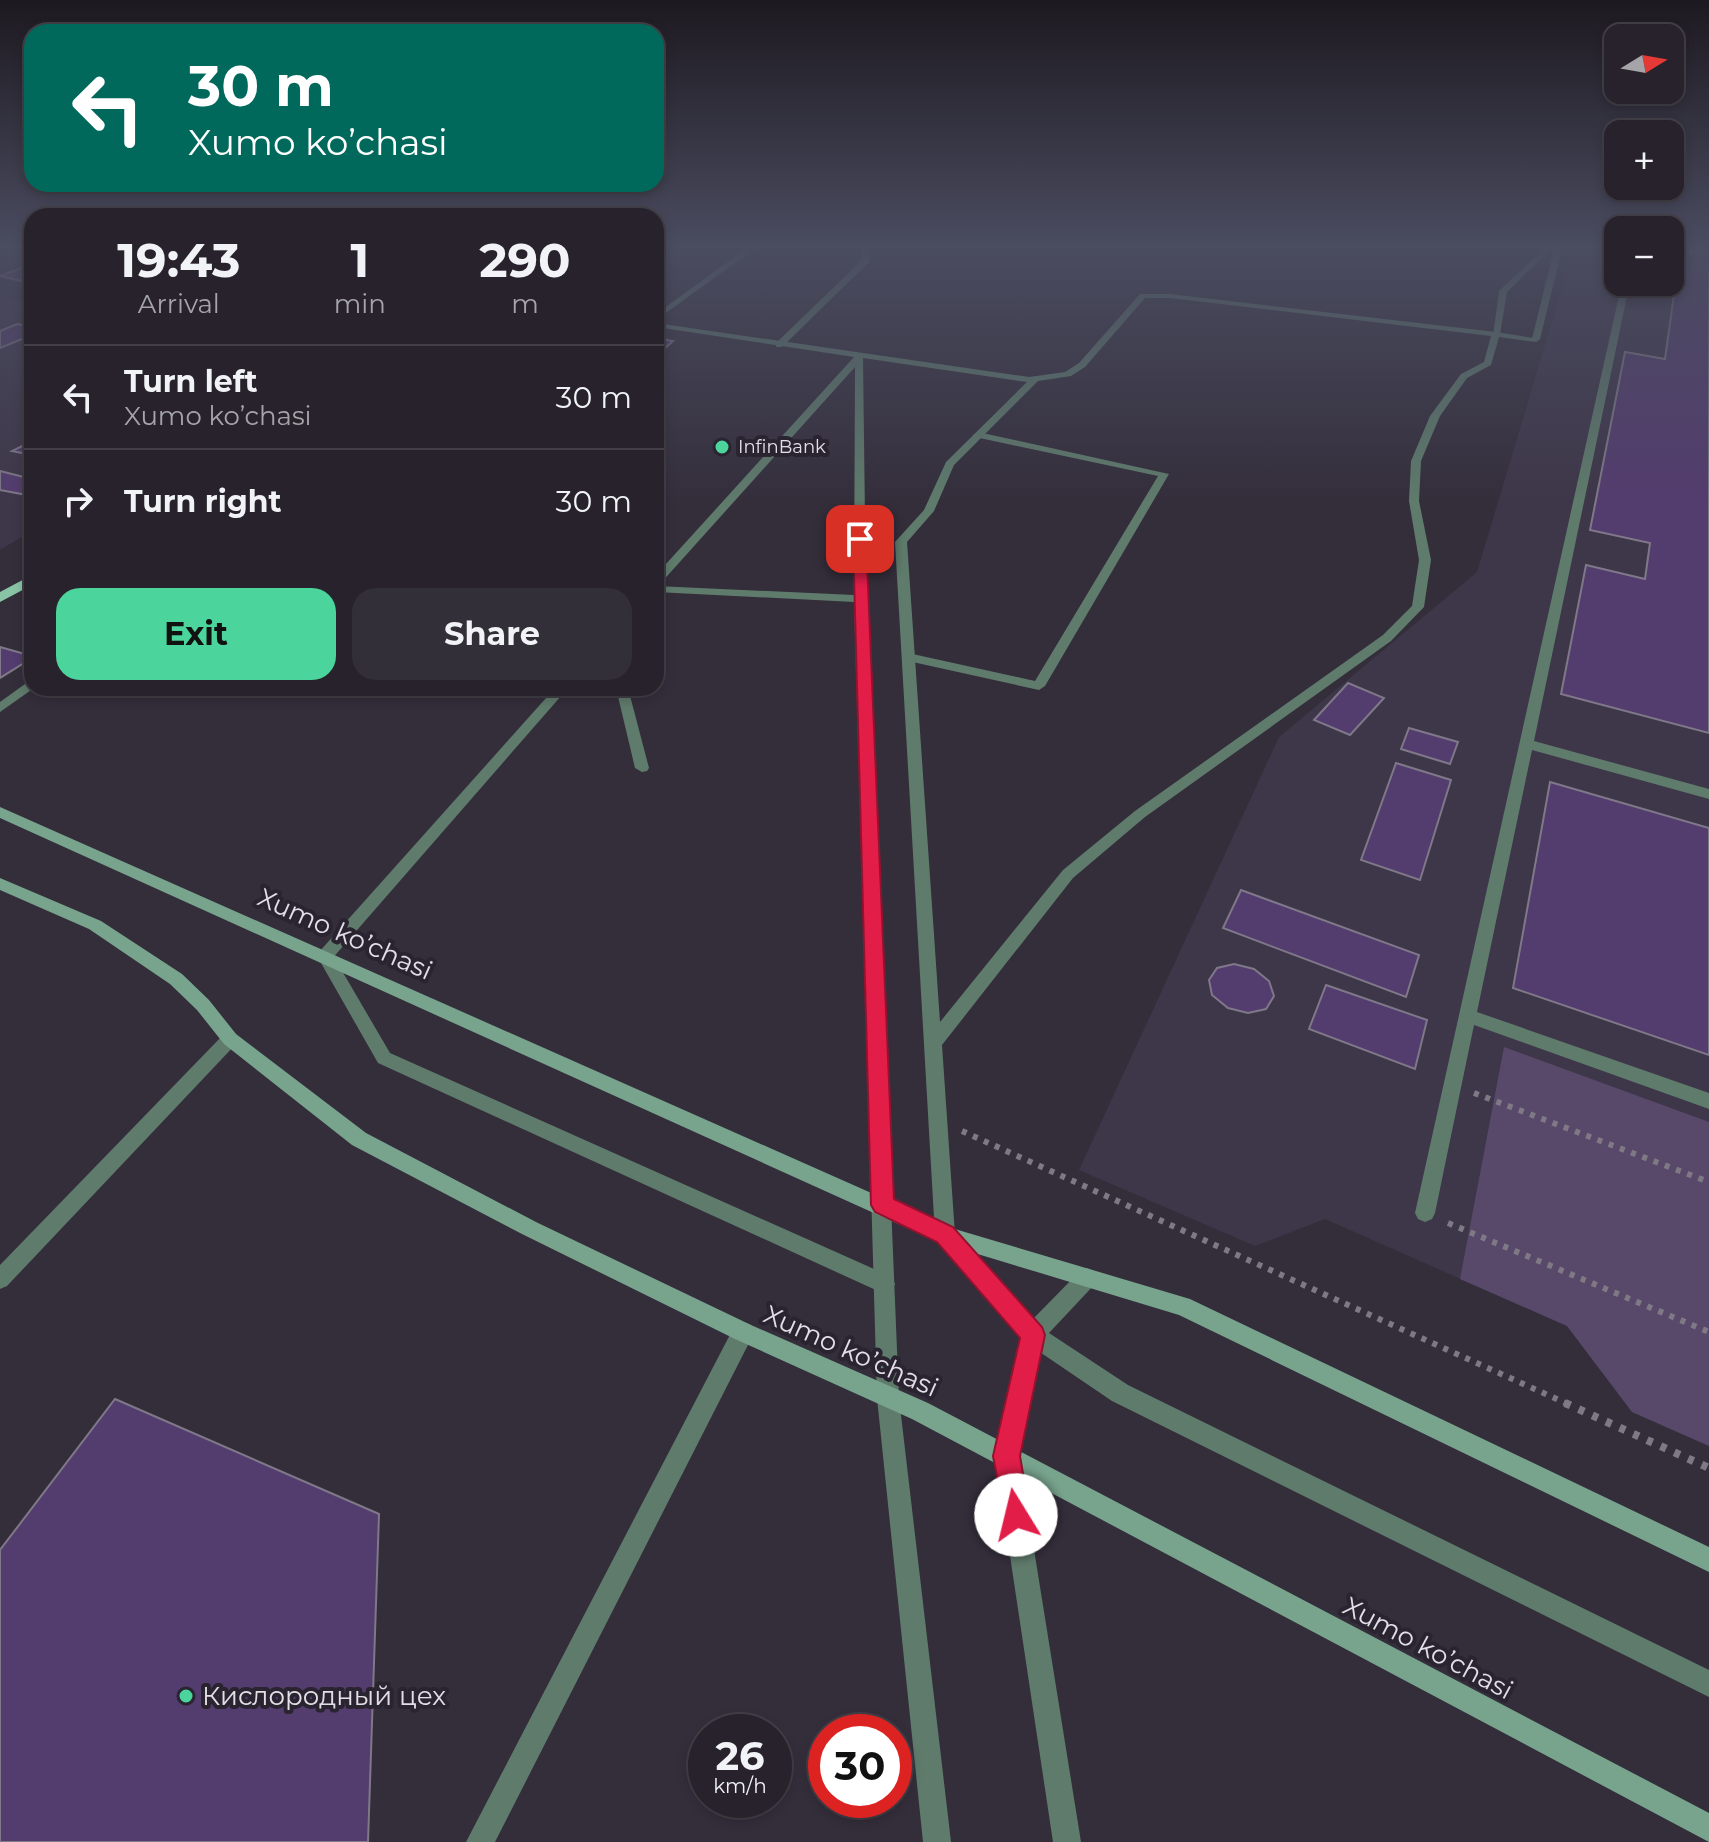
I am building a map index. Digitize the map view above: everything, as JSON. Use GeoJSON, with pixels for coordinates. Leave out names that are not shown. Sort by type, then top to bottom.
{"type":"FeatureCollection","features":[{"type":"Feature","properties":{"kind":"main road"},"geometry":{"type":"LineString","coordinates":[[0,598],[24,584]]}},
{"type":"Feature","properties":{"kind":"main road","name":"Xumo ko’chasi"},"geometry":{"type":"LineString","coordinates":[[0,812],[945,1235]]}},
{"type":"Feature","properties":{"kind":"main road","name":"Xumo ko’chasi"},"geometry":{"type":"LineString","coordinates":[[0,884],[95,925],[176,979],[203,1005],[230,1039],[359,1139],[529,1228],[1007,1456],[1709,1828]]}},
{"type":"Feature","properties":{"kind":"main road"},"geometry":{"type":"LineString","coordinates":[[945,1235],[1183,1306],[1709,1560]]}},
{"type":"Feature","properties":{"kind":"street"},"geometry":{"type":"LineString","coordinates":[[693,331],[1034,380],[1068,374],[1082,365],[1112,331]]}},
{"type":"Feature","properties":{"kind":"street"},"geometry":{"type":"LineString","coordinates":[[779,345],[793,331]]}},
{"type":"Feature","properties":{"kind":"street"},"geometry":{"type":"LineString","coordinates":[[1470,331],[1536,339],[1538,331]]}},
{"type":"Feature","properties":{"kind":"street"},"geometry":{"type":"LineString","coordinates":[[933,1043],[1068,874],[1140,814],[1387,638],[1418,607],[1425,560],[1414,501],[1416,461],[1435,416],[1464,376],[1488,363],[1496,331]]}},
{"type":"Feature","properties":{"kind":"street"},"geometry":{"type":"LineString","coordinates":[[1425,1213],[1616,331]]}},
{"type":"Feature","properties":{"kind":"street"},"geometry":{"type":"LineString","coordinates":[[664,573],[859,357]]}},
{"type":"Feature","properties":{"kind":"street"},"geometry":{"type":"LineString","coordinates":[[859,357],[860,599],[888,1398],[937,1842]]}},
{"type":"Feature","properties":{"kind":"street"},"geometry":{"type":"LineString","coordinates":[[945,1235],[901,542],[929,511],[950,464],[1034,380]]}},
{"type":"Feature","properties":{"kind":"street"},"geometry":{"type":"LineString","coordinates":[[908,657],[1039,686],[1164,474],[978,435]]}},
{"type":"Feature","properties":{"kind":"street"},"geometry":{"type":"LineString","coordinates":[[664,589],[860,599]]}},
{"type":"Feature","properties":{"kind":"street"},"geometry":{"type":"LineString","coordinates":[[0,708],[24,689]]}},
{"type":"Feature","properties":{"kind":"street"},"geometry":{"type":"LineString","coordinates":[[555,696],[325,956],[384,1058],[885,1284]]}},
{"type":"Feature","properties":{"kind":"street"},"geometry":{"type":"LineString","coordinates":[[624,696],[642,768]]}},
{"type":"Feature","properties":{"kind":"street"},"geometry":{"type":"LineString","coordinates":[[1527,744],[1709,794]]}},
{"type":"Feature","properties":{"kind":"street"},"geometry":{"type":"LineString","coordinates":[[1470,1016],[1709,1101]]}},
{"type":"Feature","properties":{"kind":"street"},"geometry":{"type":"LineString","coordinates":[[0,1279],[230,1039]]}},
{"type":"Feature","properties":{"kind":"street","name":"Xumo ko’chasi"},"geometry":{"type":"LineString","coordinates":[[945,1235],[1033,1335],[1120,1393],[1709,1684]]}},
{"type":"Feature","properties":{"kind":"street"},"geometry":{"type":"LineString","coordinates":[[1067,1842],[1007,1456],[1033,1335],[1087,1278]]}},
{"type":"Feature","properties":{"kind":"street"},"geometry":{"type":"LineString","coordinates":[[480,1842],[743,1332]]}},
{"type":"Feature","properties":{"kind":"path"},"geometry":{"type":"LineString","coordinates":[[1454,1085],[1709,1182]]}},
{"type":"Feature","properties":{"kind":"path"},"geometry":{"type":"LineString","coordinates":[[936,1119],[1709,1468]]}},
{"type":"Feature","properties":{"kind":"path"},"geometry":{"type":"LineString","coordinates":[[1425,1213],[1709,1332]]}},
{"type":"Feature","properties":{"kind":"shaded area"},"geometry":{"type":"Polygon","coordinates":[[[0,331],[24,331],[24,536],[0,550],[0,331]]]}},
{"type":"Feature","properties":{"kind":"shaded area"},"geometry":{"type":"Polygon","coordinates":[[[1549,331],[1709,331],[1709,1446],[1632,1412],[1567,1326],[1325,1219],[1255,1246],[1079,1170],[1279,737],[1477,572],[1549,331]]]}},
{"type":"Feature","properties":{"kind":"shaded area"},"geometry":{"type":"Polygon","coordinates":[[[1504,1047],[1709,1122],[1709,1446],[1632,1412],[1567,1326],[1460,1279],[1504,1047]]]}},
{"type":"Feature","properties":{"kind":"building"},"geometry":{"type":"Polygon","coordinates":[[[0,331],[24,331],[24,338],[0,348],[0,331]]]}},
{"type":"Feature","properties":{"kind":"building"},"geometry":{"type":"Polygon","coordinates":[[[1669,331],[1709,331],[1709,733],[1561,694],[1586,565],[1645,579],[1650,543],[1590,530],[1625,352],[1665,359],[1669,331]]]}},
{"type":"Feature","properties":{"kind":"building"},"geometry":{"type":"Polygon","coordinates":[[[664,339],[673,341],[664,349],[664,339]]]}},
{"type":"Feature","properties":{"kind":"building"},"geometry":{"type":"Polygon","coordinates":[[[24,445],[24,453],[12,451],[24,445]]]}},
{"type":"Feature","properties":{"kind":"building"},"geometry":{"type":"Polygon","coordinates":[[[0,471],[24,477],[24,494],[0,490],[0,471]]]}},
{"type":"Feature","properties":{"kind":"building"},"geometry":{"type":"Polygon","coordinates":[[[0,647],[24,654],[24,663],[0,678],[0,647]]]}},
{"type":"Feature","properties":{"kind":"building"},"geometry":{"type":"Polygon","coordinates":[[[1348,683],[1384,698],[1350,735],[1314,720],[1348,683]]]}},
{"type":"Feature","properties":{"kind":"building"},"geometry":{"type":"Polygon","coordinates":[[[1409,728],[1458,742],[1450,764],[1401,749],[1409,728]]]}},
{"type":"Feature","properties":{"kind":"building"},"geometry":{"type":"Polygon","coordinates":[[[1396,763],[1451,780],[1420,880],[1361,860],[1396,763]]]}},
{"type":"Feature","properties":{"kind":"building"},"geometry":{"type":"Polygon","coordinates":[[[1550,782],[1709,828],[1709,1055],[1513,988],[1550,782]]]}},
{"type":"Feature","properties":{"kind":"building"},"geometry":{"type":"Polygon","coordinates":[[[1241,890],[1419,955],[1406,997],[1223,928],[1241,890]]]}},
{"type":"Feature","properties":{"kind":"building"},"geometry":{"type":"Polygon","coordinates":[[[1234,964],[1254,969],[1269,981],[1274,996],[1266,1009],[1248,1013],[1228,1008],[1212,995],[1209,980],[1217,968],[1234,964]]]}},
{"type":"Feature","properties":{"kind":"building"},"geometry":{"type":"Polygon","coordinates":[[[1326,985],[1427,1020],[1415,1069],[1309,1029],[1326,985]]]}},
{"type":"Feature","properties":{"kind":"building","name":"Кислородный цех"},"geometry":{"type":"Polygon","coordinates":[[[115,1399],[379,1514],[368,1842],[0,1842],[0,1550],[115,1399]]]}},
{"type":"Feature","properties":{"kind":"place","name":"InfinBank"},"geometry":{"type":"Point","coordinates":[722,447]}},
{"type":"Feature","properties":{"kind":"place","name":"Кислородный цех"},"geometry":{"type":"Point","coordinates":[186,1696]}},
{"type":"Feature","properties":{"kind":"route"},"geometry":{"type":"LineString","coordinates":[[860,539],[883,1205],[945,1235],[1033,1335],[1007,1456],[1016,1515]]}}]}
